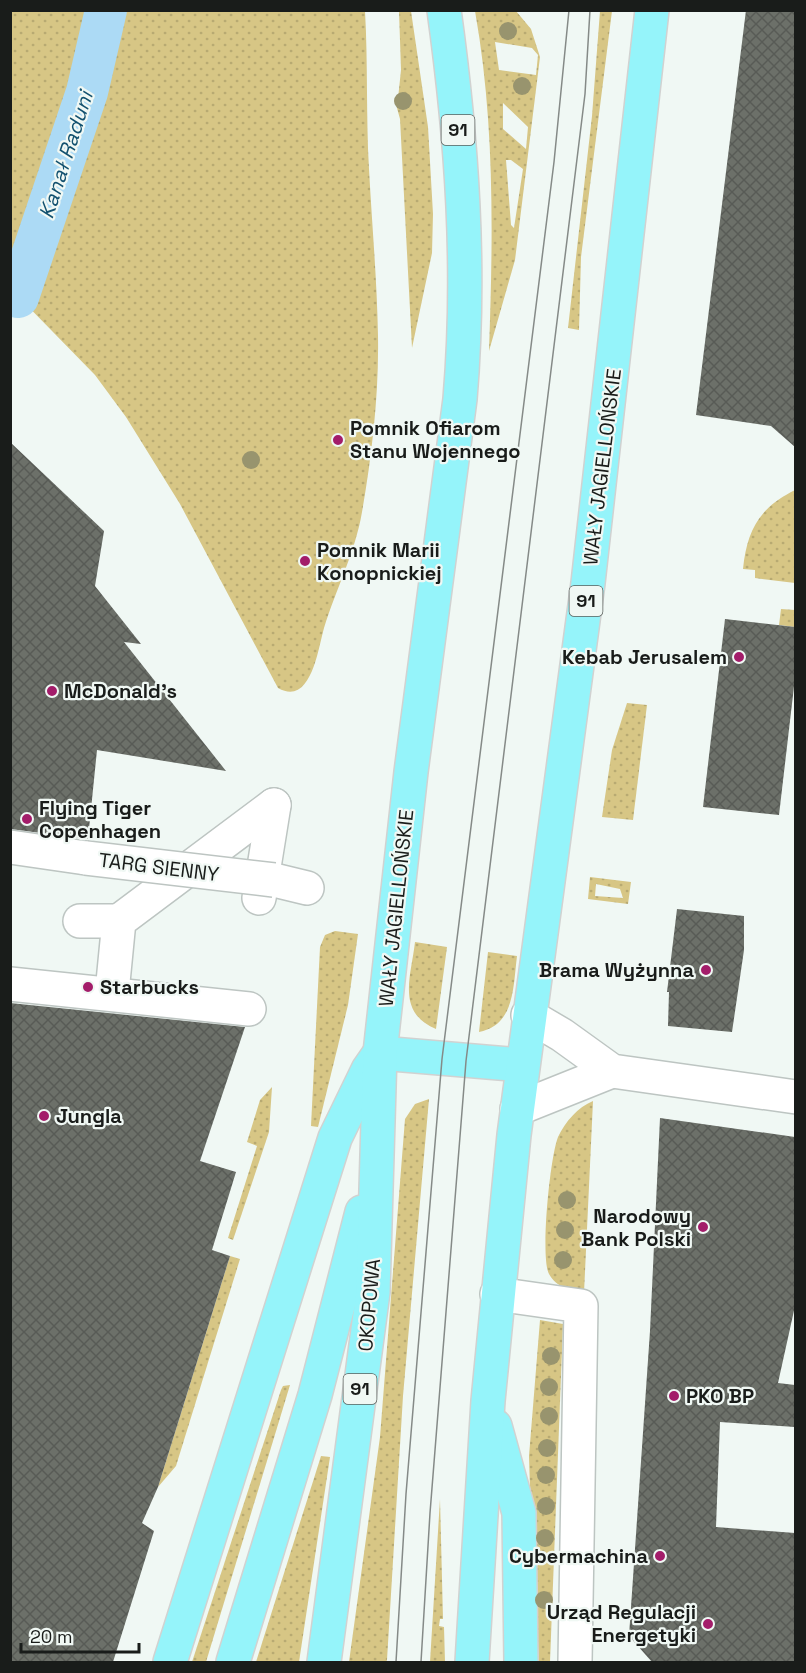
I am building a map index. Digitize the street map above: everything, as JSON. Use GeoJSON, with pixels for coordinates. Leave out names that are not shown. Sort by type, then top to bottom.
{"type":"FeatureCollection","features":[{"type":"Feature","properties":{"kind":"main road","name":"WAŁY JAGIELLOŃSKIE"},"geometry":{"type":"LineString","coordinates":[[380,1053],[411,772],[460,399],[464,348],[466,249],[462,178],[444,10]]}},
{"type":"Feature","properties":{"kind":"main road","name":"WAŁY JAGIELLOŃSKIE"},"geometry":{"type":"LineString","coordinates":[[522,1065],[588,583],[652,10]]}},
{"type":"Feature","properties":{"kind":"main road"},"geometry":{"type":"LineString","coordinates":[[170,1662],[335,1138],[368,1070],[380,1053],[522,1065]]}},
{"type":"Feature","properties":{"kind":"main road","name":"OKOPOWA"},"geometry":{"type":"LineString","coordinates":[[324,1662],[373,1292],[380,1053]]}},
{"type":"Feature","properties":{"kind":"main road","name":"91"},"geometry":{"type":"LineString","coordinates":[[472,1662],[488,1401],[497,1294],[522,1065]]}},
{"type":"Feature","properties":{"kind":"main road"},"geometry":{"type":"LineString","coordinates":[[233,1662],[315,1395],[377,1152]]}},
{"type":"Feature","properties":{"kind":"main road"},"geometry":{"type":"LineString","coordinates":[[488,1401],[519,1513],[521,1662]]}},
{"type":"Feature","properties":{"kind":"street"},"geometry":{"type":"LineString","coordinates":[[80,921],[119,921],[274,805],[266,889]]}},
{"type":"Feature","properties":{"kind":"street","name":"TARG SIENNY"},"geometry":{"type":"LineString","coordinates":[[10,847],[266,889],[307,888]]}},
{"type":"Feature","properties":{"kind":"street"},"geometry":{"type":"LineString","coordinates":[[113,982],[119,921]]}},
{"type":"Feature","properties":{"kind":"street"},"geometry":{"type":"LineString","coordinates":[[10,984],[235,1004]]}},
{"type":"Feature","properties":{"kind":"street"},"geometry":{"type":"LineString","coordinates":[[528,1015],[562,1035],[612,1071],[795,1097]]}},
{"type":"Feature","properties":{"kind":"street"},"geometry":{"type":"LineString","coordinates":[[517,1109],[612,1071]]}},
{"type":"Feature","properties":{"kind":"street"},"geometry":{"type":"LineString","coordinates":[[497,1294],[580,1306],[575,1662]]}},
{"type":"Feature","properties":{"kind":"shaded area"},"geometry":{"type":"Polygon","coordinates":[[[10,11],[365,11],[368,149],[378,336],[372,447],[355,542],[324,628],[316,661],[305,683],[298,690],[289,692],[278,688],[180,504],[126,417],[95,375],[11,289],[10,11]]]}},
{"type":"Feature","properties":{"kind":"shaded area"},"geometry":{"type":"Polygon","coordinates":[[[399,11],[411,11],[428,127],[433,214],[432,253],[412,348],[400,119],[397,108],[401,70],[399,11]]]}},
{"type":"Feature","properties":{"kind":"shaded area"},"geometry":{"type":"Polygon","coordinates":[[[475,11],[516,11],[531,29],[540,57],[515,260],[489,351],[491,180],[482,53],[475,11]],[[495,42],[499,70],[536,75],[538,55],[532,48],[495,42]],[[503,103],[503,129],[526,149],[528,127],[503,103]],[[506,160],[511,225],[514,228],[523,169],[511,160],[506,160]]]}},
{"type":"Feature","properties":{"kind":"shaded area"},"geometry":{"type":"Polygon","coordinates":[[[600,11],[612,11],[581,257],[579,330],[568,328],[592,116],[600,11]]]}},
{"type":"Feature","properties":{"kind":"shaded area"},"geometry":{"type":"Polygon","coordinates":[[[795,490],[795,583],[755,578],[755,570],[743,569],[752,532],[772,504],[795,490]]]}},
{"type":"Feature","properties":{"kind":"shaded area"},"geometry":{"type":"Polygon","coordinates":[[[781,609],[795,610],[795,627],[779,625],[781,609]]]}},
{"type":"Feature","properties":{"kind":"shaded area"},"geometry":{"type":"Polygon","coordinates":[[[627,703],[647,705],[633,820],[602,817],[612,750],[627,703]]]}},
{"type":"Feature","properties":{"kind":"shaded area"},"geometry":{"type":"Polygon","coordinates":[[[590,877],[631,882],[628,904],[588,899],[590,877]],[[596,884],[595,896],[623,898],[620,889],[596,884]]]}},
{"type":"Feature","properties":{"kind":"shaded area"},"geometry":{"type":"Polygon","coordinates":[[[335,931],[358,934],[348,1005],[318,1127],[311,1126],[320,947],[325,935],[335,931]]]}},
{"type":"Feature","properties":{"kind":"shaded area"},"geometry":{"type":"Polygon","coordinates":[[[415,942],[447,947],[436,1029],[423,1022],[415,1013],[411,1003],[409,980],[415,942]]]}},
{"type":"Feature","properties":{"kind":"shaded area"},"geometry":{"type":"Polygon","coordinates":[[[488,952],[517,956],[513,992],[506,1013],[500,1022],[479,1032],[488,952]]]}},
{"type":"Feature","properties":{"kind":"shaded area"},"geometry":{"type":"Polygon","coordinates":[[[272,1087],[269,1132],[233,1240],[228,1238],[257,1146],[247,1142],[260,1100],[272,1087]]]}},
{"type":"Feature","properties":{"kind":"shaded area"},"geometry":{"type":"Polygon","coordinates":[[[429,1099],[403,1396],[387,1660],[386,1662],[349,1662],[380,1437],[405,1119],[415,1104],[429,1099]]]}},
{"type":"Feature","properties":{"kind":"shaded area"},"geometry":{"type":"Polygon","coordinates":[[[593,1101],[584,1293],[569,1289],[552,1279],[546,1264],[545,1248],[552,1164],[558,1137],[572,1116],[593,1101]]]}},
{"type":"Feature","properties":{"kind":"shaded area"},"geometry":{"type":"Polygon","coordinates":[[[230,1256],[240,1259],[176,1466],[158,1487],[230,1256]]]}},
{"type":"Feature","properties":{"kind":"shaded area"},"geometry":{"type":"Polygon","coordinates":[[[540,1320],[563,1324],[550,1662],[539,1662],[529,1456],[540,1320]]]}},
{"type":"Feature","properties":{"kind":"shaded area"},"geometry":{"type":"Polygon","coordinates":[[[290,1385],[206,1662],[192,1662],[281,1390],[283,1386],[290,1385]]]}},
{"type":"Feature","properties":{"kind":"shaded area"},"geometry":{"type":"Polygon","coordinates":[[[321,1456],[330,1457],[299,1662],[256,1662],[321,1456]]]}},
{"type":"Feature","properties":{"kind":"shaded area"},"geometry":{"type":"Polygon","coordinates":[[[440,1499],[443,1619],[440,1619],[439,1626],[444,1627],[445,1662],[430,1662],[440,1499]]]}},
{"type":"Feature","properties":{"kind":"building"},"geometry":{"type":"Polygon","coordinates":[[[746,10],[795,10],[795,447],[771,426],[696,415],[746,10]]]}},
{"type":"Feature","properties":{"kind":"building"},"geometry":{"type":"Polygon","coordinates":[[[10,442],[104,531],[95,586],[141,644],[124,642],[226,771],[97,750],[88,839],[10,829],[10,442]]]}},
{"type":"Feature","properties":{"kind":"building"},"geometry":{"type":"Polygon","coordinates":[[[725,619],[795,627],[795,678],[779,815],[703,807],[725,619]]]}},
{"type":"Feature","properties":{"kind":"building","name":"Brama Wyżynna"},"geometry":{"type":"Polygon","coordinates":[[[677,909],[744,916],[744,950],[732,1032],[668,1026],[669,992],[667,992],[677,909]]]}},
{"type":"Feature","properties":{"kind":"building"},"geometry":{"type":"Polygon","coordinates":[[[10,1003],[245,1027],[200,1161],[236,1172],[212,1250],[230,1256],[158,1487],[142,1523],[154,1531],[113,1662],[10,1662],[10,1003]]]}},
{"type":"Feature","properties":{"kind":"building"},"geometry":{"type":"Polygon","coordinates":[[[660,1118],[795,1137],[795,1306],[778,1383],[795,1385],[795,1427],[720,1422],[716,1527],[795,1533],[795,1662],[652,1662],[629,1636],[650,1331],[660,1118]]]}},
{"type":"Feature","properties":{"kind":"waterway","name":"Kanał Raduni"},"geometry":{"type":"LineString","coordinates":[[18,297],[87,92],[106,10]]}},
{"type":"Feature","properties":{"kind":"tram line"},"geometry":{"type":"LineString","coordinates":[[396,1662],[406,1494],[442,1059],[554,162],[569,10]]}},
{"type":"Feature","properties":{"kind":"tram line"},"geometry":{"type":"LineString","coordinates":[[421,1662],[430,1513],[466,1061],[585,94],[590,10]]}},
{"type":"Feature","properties":{"kind":"place","name":"Pomnik Ofiarom Stanu Wojennego"},"geometry":{"type":"Point","coordinates":[338,440]}},
{"type":"Feature","properties":{"kind":"place","name":"Pomnik Marii Konopnickiej"},"geometry":{"type":"Point","coordinates":[305,561]}},
{"type":"Feature","properties":{"kind":"place","name":"Kebab Jerusalem"},"geometry":{"type":"Point","coordinates":[739,657]}},
{"type":"Feature","properties":{"kind":"place","name":"McDonald's"},"geometry":{"type":"Point","coordinates":[52,691]}},
{"type":"Feature","properties":{"kind":"place","name":"Flying Tiger Copenhagen"},"geometry":{"type":"Point","coordinates":[27,819]}},
{"type":"Feature","properties":{"kind":"place","name":"Brama Wyżynna"},"geometry":{"type":"Point","coordinates":[706,970]}},
{"type":"Feature","properties":{"kind":"place","name":"Starbucks"},"geometry":{"type":"Point","coordinates":[88,987]}},
{"type":"Feature","properties":{"kind":"place","name":"Jungla"},"geometry":{"type":"Point","coordinates":[44,1116]}},
{"type":"Feature","properties":{"kind":"place","name":"Narodowy Bank Polski"},"geometry":{"type":"Point","coordinates":[703,1227]}},
{"type":"Feature","properties":{"kind":"place","name":"PKO BP"},"geometry":{"type":"Point","coordinates":[674,1396]}},
{"type":"Feature","properties":{"kind":"place","name":"Cybermachina"},"geometry":{"type":"Point","coordinates":[660,1556]}},
{"type":"Feature","properties":{"kind":"place","name":"Urząd Regulacji Energetyki"},"geometry":{"type":"Point","coordinates":[708,1624]}}]}
